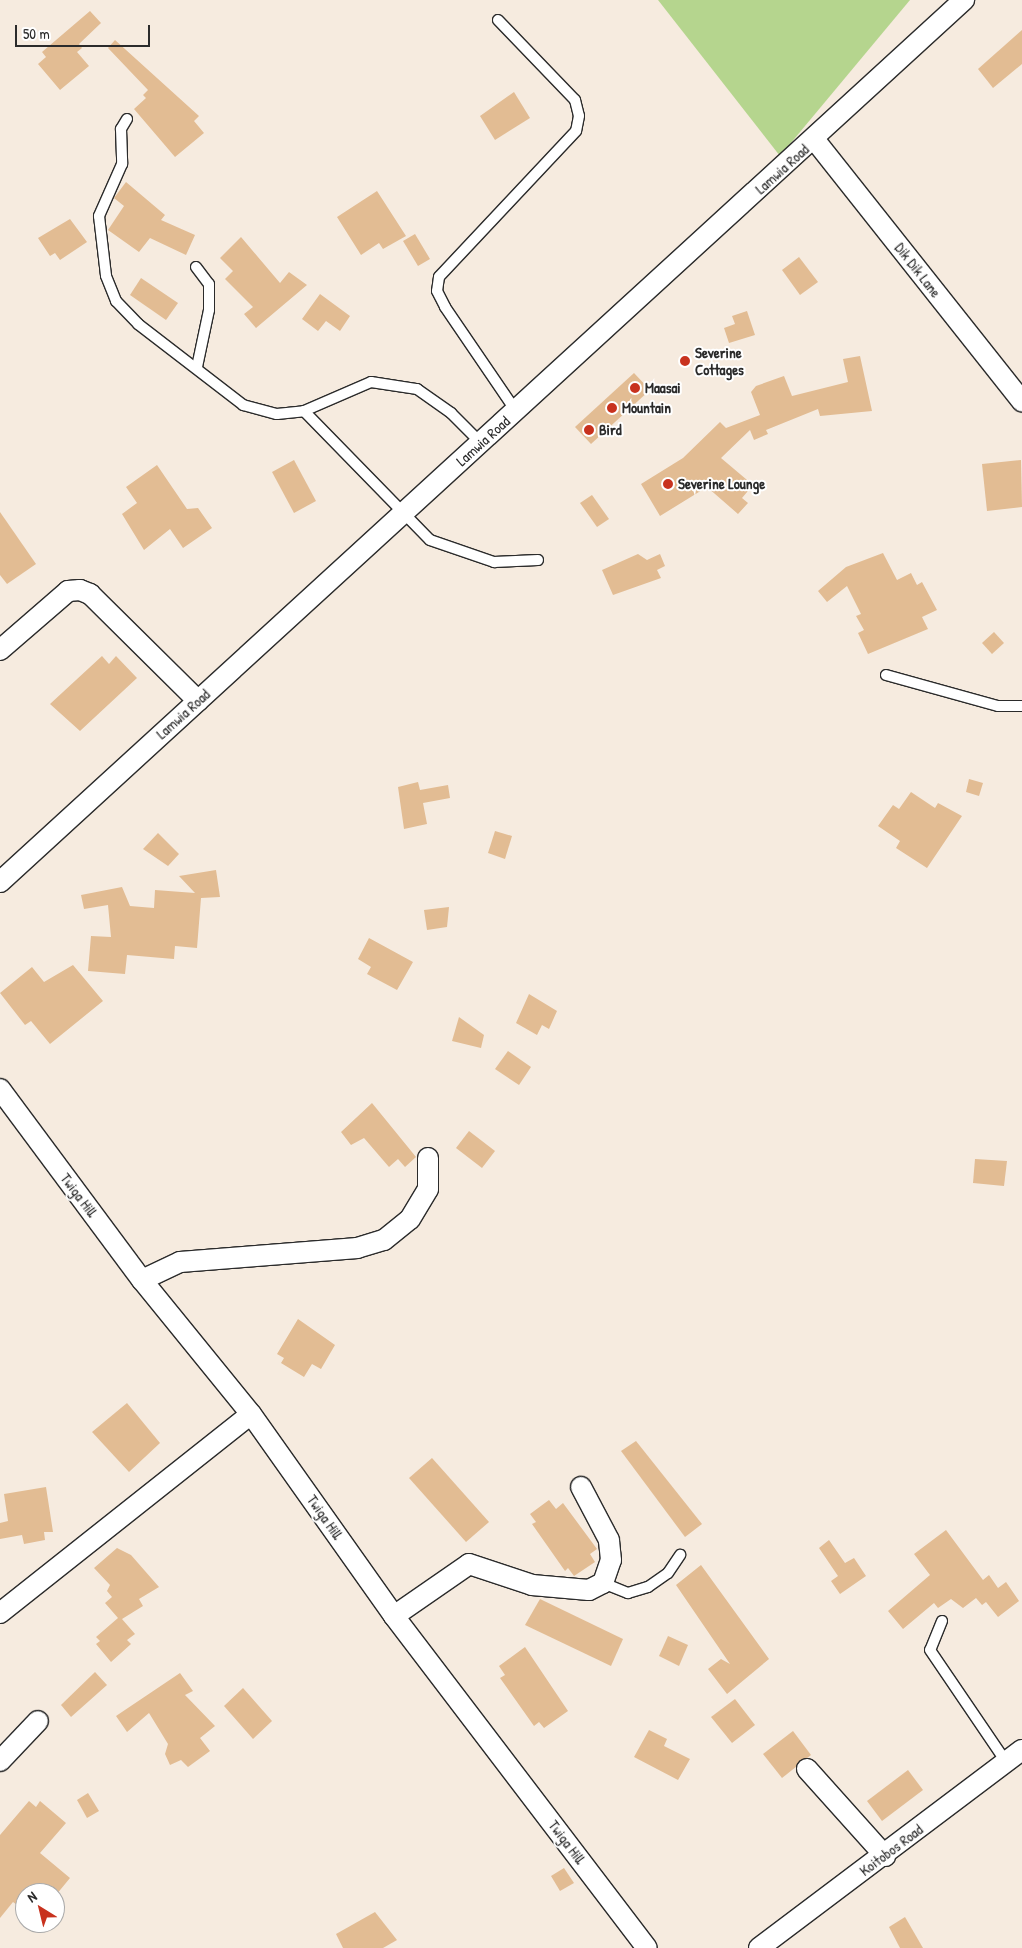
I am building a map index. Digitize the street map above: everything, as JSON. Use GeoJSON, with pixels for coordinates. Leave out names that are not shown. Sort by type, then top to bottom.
{"type":"FeatureCollection","features":[{"type":"Feature","properties":{"kind":"street","name":"Lamwia Road"},"geometry":{"type":"LineString","coordinates":[[0,882],[964,0]]}},
{"type":"Feature","properties":{"kind":"street","name":"Dik Dik Lane"},"geometry":{"type":"LineString","coordinates":[[814,139],[1022,401]]}},
{"type":"Feature","properties":{"kind":"street"},"geometry":{"type":"LineString","coordinates":[[0,650],[68,591],[80,590],[90,594],[198,701]]}},
{"type":"Feature","properties":{"kind":"street","name":"Twiga Hill"},"geometry":{"type":"LineString","coordinates":[[0,1089],[142,1280],[251,1414],[394,1616],[647,1948]]}},
{"type":"Feature","properties":{"kind":"street"},"geometry":{"type":"LineString","coordinates":[[142,1280],[180,1262],[357,1248],[384,1240],[410,1219],[428,1189],[428,1158]]}},
{"type":"Feature","properties":{"kind":"street"},"geometry":{"type":"LineString","coordinates":[[0,1612],[251,1414]]}},
{"type":"Feature","properties":{"kind":"street"},"geometry":{"type":"LineString","coordinates":[[394,1616],[469,1564],[532,1585],[589,1590],[603,1583],[611,1560],[609,1540],[581,1487]]}},
{"type":"Feature","properties":{"kind":"street"},"geometry":{"type":"LineString","coordinates":[[0,1761],[38,1721]]}},
{"type":"Feature","properties":{"kind":"street","name":"Koitobos Road"},"geometry":{"type":"LineString","coordinates":[[759,1948],[885,1856],[1014,1756]]}},
{"type":"Feature","properties":{"kind":"street"},"geometry":{"type":"LineString","coordinates":[[807,1769],[885,1856]]}},
{"type":"Feature","properties":{"kind":"lane"},"geometry":{"type":"LineString","coordinates":[[498,20],[575,100],[579,116],[576,131],[439,277],[437,291],[445,307],[516,411]]}},
{"type":"Feature","properties":{"kind":"lane"},"geometry":{"type":"LineString","coordinates":[[127,119],[121,129],[122,164],[99,216],[106,276],[116,301],[132,319],[197,367],[243,405],[277,414],[304,411],[371,382],[417,389],[452,413],[481,443]]}},
{"type":"Feature","properties":{"kind":"lane"},"geometry":{"type":"LineString","coordinates":[[196,267],[209,284],[197,367]]}},
{"type":"Feature","properties":{"kind":"lane"},"geometry":{"type":"LineString","coordinates":[[304,411],[430,540],[459,552],[494,562],[538,560]]}},
{"type":"Feature","properties":{"kind":"lane"},"geometry":{"type":"LineString","coordinates":[[886,675],[998,706],[1022,706]]}},
{"type":"Feature","properties":{"kind":"lane"},"geometry":{"type":"LineString","coordinates":[[603,1583],[628,1592],[648,1587],[668,1573],[680,1555]]}},
{"type":"Feature","properties":{"kind":"lane"},"geometry":{"type":"LineString","coordinates":[[942,1621],[930,1650],[1014,1756]]}},
{"type":"Feature","properties":{"kind":"green space"},"geometry":{"type":"Polygon","coordinates":[[[658,0],[910,0],[780,156],[658,0]]]}},
{"type":"Feature","properties":{"kind":"building"},"geometry":{"type":"Polygon","coordinates":[[[90,11],[101,23],[79,44],[82,48],[77,52],[89,66],[60,90],[38,64],[46,57],[42,52],[90,11]]]}},
{"type":"Feature","properties":{"kind":"building"},"geometry":{"type":"Polygon","coordinates":[[[1022,30],[1022,64],[993,88],[978,69],[1022,30]]]}},
{"type":"Feature","properties":{"kind":"building"},"geometry":{"type":"Polygon","coordinates":[[[115,40],[199,116],[194,121],[204,133],[175,157],[134,109],[146,98],[143,95],[148,90],[108,48],[115,40]]]}},
{"type":"Feature","properties":{"kind":"building"},"geometry":{"type":"Polygon","coordinates":[[[514,92],[530,118],[495,140],[480,116],[514,92]]]}},
{"type":"Feature","properties":{"kind":"building"},"geometry":{"type":"Polygon","coordinates":[[[126,182],[165,215],[161,220],[195,235],[186,255],[150,238],[139,252],[108,230],[124,206],[114,198],[126,182]]]}},
{"type":"Feature","properties":{"kind":"building"},"geometry":{"type":"Polygon","coordinates":[[[377,191],[406,236],[383,249],[379,243],[361,255],[337,217],[377,191]]]}},
{"type":"Feature","properties":{"kind":"building"},"geometry":{"type":"Polygon","coordinates":[[[70,219],[87,242],[60,260],[55,253],[50,256],[38,238],[70,219]]]}},
{"type":"Feature","properties":{"kind":"building"},"geometry":{"type":"Polygon","coordinates":[[[415,234],[430,259],[418,266],[403,241],[415,234]]]}},
{"type":"Feature","properties":{"kind":"building"},"geometry":{"type":"Polygon","coordinates":[[[241,237],[280,283],[289,272],[307,285],[256,328],[244,314],[253,307],[225,279],[233,271],[220,258],[241,237]]]}},
{"type":"Feature","properties":{"kind":"building"},"geometry":{"type":"Polygon","coordinates":[[[799,257],[818,282],[800,295],[782,270],[799,257]]]}},
{"type":"Feature","properties":{"kind":"building"},"geometry":{"type":"Polygon","coordinates":[[[141,278],[178,303],[166,320],[130,295],[141,278]]]}},
{"type":"Feature","properties":{"kind":"building"},"geometry":{"type":"Polygon","coordinates":[[[320,294],[350,316],[340,331],[326,321],[318,331],[302,319],[320,294]]]}},
{"type":"Feature","properties":{"kind":"building"},"geometry":{"type":"Polygon","coordinates":[[[747,311],[755,335],[729,343],[724,328],[735,324],[732,316],[747,311]]]}},
{"type":"Feature","properties":{"kind":"building"},"geometry":{"type":"Polygon","coordinates":[[[860,356],[872,411],[820,416],[818,409],[766,430],[768,434],[754,440],[750,430],[721,458],[753,485],[742,498],[748,503],[738,514],[707,487],[660,516],[641,484],[683,458],[720,422],[726,428],[760,415],[751,392],[756,386],[784,376],[792,396],[848,382],[843,359],[860,356]]]}},
{"type":"Feature","properties":{"kind":"building"},"geometry":{"type":"Polygon","coordinates":[[[634,373],[650,390],[591,444],[575,427],[634,373]]]}},
{"type":"Feature","properties":{"kind":"building"},"geometry":{"type":"Polygon","coordinates":[[[294,460],[316,501],[294,513],[272,472],[294,460]]]}},
{"type":"Feature","properties":{"kind":"building"},"geometry":{"type":"Polygon","coordinates":[[[1021,460],[1022,507],[987,511],[982,464],[1021,460]]]}},
{"type":"Feature","properties":{"kind":"building"},"geometry":{"type":"Polygon","coordinates":[[[157,465],[187,509],[198,508],[212,528],[183,548],[170,529],[144,550],[122,514],[137,503],[126,487],[157,465]]]}},
{"type":"Feature","properties":{"kind":"building"},"geometry":{"type":"Polygon","coordinates":[[[592,495],[609,519],[597,527],[580,503],[592,495]]]}},
{"type":"Feature","properties":{"kind":"building"},"geometry":{"type":"Polygon","coordinates":[[[0,512],[36,564],[7,584],[0,575],[0,512]]]}},
{"type":"Feature","properties":{"kind":"building"},"geometry":{"type":"Polygon","coordinates":[[[883,553],[897,580],[911,573],[917,585],[922,582],[937,610],[922,617],[928,629],[868,654],[858,633],[864,630],[856,616],[861,614],[847,586],[827,602],[818,591],[846,567],[883,553]]]}},
{"type":"Feature","properties":{"kind":"building"},"geometry":{"type":"Polygon","coordinates":[[[638,554],[647,560],[660,554],[665,566],[657,570],[661,578],[613,595],[602,570],[638,554]]]}},
{"type":"Feature","properties":{"kind":"building"},"geometry":{"type":"Polygon","coordinates":[[[994,632],[1004,643],[992,654],[982,643],[994,632]]]}},
{"type":"Feature","properties":{"kind":"building"},"geometry":{"type":"Polygon","coordinates":[[[102,656],[109,664],[116,656],[137,678],[80,731],[50,704],[102,656]]]}},
{"type":"Feature","properties":{"kind":"building"},"geometry":{"type":"Polygon","coordinates":[[[969,779],[983,783],[979,796],[966,792],[969,779]]]}},
{"type":"Feature","properties":{"kind":"building"},"geometry":{"type":"Polygon","coordinates":[[[418,782],[420,790],[448,785],[450,798],[423,803],[427,824],[404,829],[398,787],[418,782]]]}},
{"type":"Feature","properties":{"kind":"building"},"geometry":{"type":"Polygon","coordinates":[[[911,792],[935,808],[938,803],[962,816],[927,868],[896,848],[900,841],[878,826],[893,805],[899,809],[911,792]]]}},
{"type":"Feature","properties":{"kind":"building"},"geometry":{"type":"Polygon","coordinates":[[[495,831],[512,836],[505,859],[488,853],[495,831]]]}},
{"type":"Feature","properties":{"kind":"building"},"geometry":{"type":"Polygon","coordinates":[[[158,833],[179,854],[168,866],[143,849],[158,833]]]}},
{"type":"Feature","properties":{"kind":"building"},"geometry":{"type":"Polygon","coordinates":[[[216,870],[220,897],[201,898],[197,948],[175,946],[174,959],[127,955],[125,974],[88,971],[91,936],[111,937],[108,905],[84,909],[81,895],[122,887],[130,906],[154,908],[155,890],[195,893],[179,876],[216,870]]]}},
{"type":"Feature","properties":{"kind":"building"},"geometry":{"type":"Polygon","coordinates":[[[449,907],[447,927],[427,930],[424,910],[449,907]]]}},
{"type":"Feature","properties":{"kind":"building"},"geometry":{"type":"Polygon","coordinates":[[[369,938],[413,962],[397,990],[367,974],[371,967],[358,959],[369,938]]]}},
{"type":"Feature","properties":{"kind":"building"},"geometry":{"type":"Polygon","coordinates":[[[73,965],[103,1001],[50,1044],[31,1021],[25,1025],[0,993],[32,967],[44,982],[73,965]]]}},
{"type":"Feature","properties":{"kind":"building"},"geometry":{"type":"Polygon","coordinates":[[[529,994],[557,1011],[549,1029],[542,1025],[537,1035],[516,1023],[529,994]]]}},
{"type":"Feature","properties":{"kind":"building"},"geometry":{"type":"Polygon","coordinates":[[[459,1017],[484,1035],[481,1048],[452,1041],[459,1017]]]}},
{"type":"Feature","properties":{"kind":"building"},"geometry":{"type":"Polygon","coordinates":[[[508,1051],[531,1067],[519,1085],[495,1069],[508,1051]]]}},
{"type":"Feature","properties":{"kind":"building"},"geometry":{"type":"Polygon","coordinates":[[[372,1103],[416,1157],[405,1167],[398,1159],[389,1167],[364,1138],[351,1145],[341,1132],[372,1103]]]}},
{"type":"Feature","properties":{"kind":"building"},"geometry":{"type":"Polygon","coordinates":[[[469,1131],[495,1151],[482,1168],[456,1148],[469,1131]]]}},
{"type":"Feature","properties":{"kind":"building"},"geometry":{"type":"Polygon","coordinates":[[[975,1159],[1007,1161],[1004,1186],[973,1183],[975,1159]]]}},
{"type":"Feature","properties":{"kind":"building"},"geometry":{"type":"Polygon","coordinates":[[[298,1319],[335,1345],[321,1369],[312,1364],[304,1377],[281,1363],[284,1358],[277,1354],[298,1319]]]}},
{"type":"Feature","properties":{"kind":"building"},"geometry":{"type":"Polygon","coordinates":[[[127,1403],[160,1443],[129,1472],[92,1432],[127,1403]]]}},
{"type":"Feature","properties":{"kind":"building"},"geometry":{"type":"Polygon","coordinates":[[[636,1441],[702,1524],[685,1537],[621,1451],[636,1441]]]}},
{"type":"Feature","properties":{"kind":"building"},"geometry":{"type":"Polygon","coordinates":[[[432,1458],[489,1522],[466,1542],[409,1478],[432,1458]]]}},
{"type":"Feature","properties":{"kind":"building"},"geometry":{"type":"Polygon","coordinates":[[[46,1487],[53,1532],[44,1532],[45,1540],[24,1544],[22,1535],[0,1539],[0,1523],[8,1521],[4,1494],[46,1487]]]}},
{"type":"Feature","properties":{"kind":"building"},"geometry":{"type":"Polygon","coordinates":[[[549,1500],[556,1509],[563,1503],[597,1549],[590,1554],[595,1562],[574,1576],[568,1568],[565,1571],[532,1524],[536,1522],[530,1514],[549,1500]]]}},
{"type":"Feature","properties":{"kind":"building"},"geometry":{"type":"Polygon","coordinates":[[[946,1530],[983,1580],[989,1575],[998,1588],[1006,1582],[1019,1601],[998,1617],[986,1602],[982,1605],[976,1598],[963,1608],[951,1599],[938,1608],[934,1603],[903,1629],[888,1611],[930,1575],[914,1554],[946,1530]]]}},
{"type":"Feature","properties":{"kind":"building"},"geometry":{"type":"Polygon","coordinates":[[[829,1540],[845,1563],[854,1558],[866,1576],[840,1594],[831,1581],[838,1576],[819,1548],[829,1540]]]}},
{"type":"Feature","properties":{"kind":"building"},"geometry":{"type":"Polygon","coordinates":[[[117,1548],[131,1555],[159,1587],[139,1599],[143,1606],[122,1619],[135,1634],[127,1640],[131,1644],[111,1662],[96,1644],[100,1641],[96,1637],[118,1618],[105,1603],[112,1597],[107,1591],[110,1585],[94,1568],[117,1548]]]}},
{"type":"Feature","properties":{"kind":"building"},"geometry":{"type":"Polygon","coordinates":[[[701,1565],[769,1659],[727,1694],[708,1669],[721,1659],[730,1664],[676,1585],[701,1565]]]}},
{"type":"Feature","properties":{"kind":"building"},"geometry":{"type":"Polygon","coordinates":[[[540,1599],[623,1639],[611,1666],[525,1625],[540,1599]]]}},
{"type":"Feature","properties":{"kind":"building"},"geometry":{"type":"Polygon","coordinates":[[[668,1636],[688,1645],[679,1666],[659,1656],[668,1636]]]}},
{"type":"Feature","properties":{"kind":"building"},"geometry":{"type":"Polygon","coordinates":[[[525,1647],[568,1711],[544,1728],[539,1722],[534,1726],[500,1678],[505,1675],[499,1666],[525,1647]]]}},
{"type":"Feature","properties":{"kind":"building"},"geometry":{"type":"Polygon","coordinates":[[[95,1672],[107,1685],[71,1717],[61,1705],[95,1672]]]}},
{"type":"Feature","properties":{"kind":"building"},"geometry":{"type":"Polygon","coordinates":[[[180,1673],[193,1691],[185,1695],[215,1726],[200,1738],[210,1751],[188,1767],[181,1760],[170,1765],[165,1754],[168,1744],[149,1713],[127,1732],[116,1716],[180,1673]]]}},
{"type":"Feature","properties":{"kind":"building"},"geometry":{"type":"Polygon","coordinates":[[[243,1688],[272,1721],[253,1739],[224,1706],[243,1688]]]}},
{"type":"Feature","properties":{"kind":"building"},"geometry":{"type":"Polygon","coordinates":[[[735,1699],[755,1725],[732,1743],[711,1717],[735,1699]]]}},
{"type":"Feature","properties":{"kind":"building"},"geometry":{"type":"Polygon","coordinates":[[[649,1730],[667,1739],[664,1746],[690,1759],[678,1780],[634,1757],[649,1730]]]}},
{"type":"Feature","properties":{"kind":"building"},"geometry":{"type":"Polygon","coordinates":[[[793,1731],[811,1755],[782,1778],[763,1754],[793,1731]]]}},
{"type":"Feature","properties":{"kind":"building"},"geometry":{"type":"Polygon","coordinates":[[[908,1770],[923,1790],[882,1821],[867,1801],[908,1770]]]}},
{"type":"Feature","properties":{"kind":"building"},"geometry":{"type":"Polygon","coordinates":[[[88,1793],[99,1811],[87,1818],[77,1800],[88,1793]]]}},
{"type":"Feature","properties":{"kind":"building"},"geometry":{"type":"Polygon","coordinates":[[[29,1801],[36,1807],[40,1801],[66,1823],[40,1853],[70,1878],[65,1884],[15,1883],[15,1904],[13,1902],[0,1918],[0,1835],[29,1801]]]}},
{"type":"Feature","properties":{"kind":"building"},"geometry":{"type":"Polygon","coordinates":[[[564,1868],[574,1883],[560,1891],[551,1876],[564,1868]]]}},
{"type":"Feature","properties":{"kind":"building"},"geometry":{"type":"Polygon","coordinates":[[[375,1912],[397,1940],[383,1948],[343,1948],[336,1934],[375,1912]]]}},
{"type":"Feature","properties":{"kind":"building"},"geometry":{"type":"Polygon","coordinates":[[[905,1917],[923,1948],[900,1948],[889,1927],[905,1917]]]}},
{"type":"Feature","properties":{"kind":"place","name":"Severine Cottages"},"geometry":{"type":"Point","coordinates":[685,361]}},
{"type":"Feature","properties":{"kind":"place","name":"Maasai"},"geometry":{"type":"Point","coordinates":[635,388]}},
{"type":"Feature","properties":{"kind":"place","name":"Mountain"},"geometry":{"type":"Point","coordinates":[612,408]}},
{"type":"Feature","properties":{"kind":"place","name":"Bird"},"geometry":{"type":"Point","coordinates":[589,430]}},
{"type":"Feature","properties":{"kind":"place","name":"Severine Lounge"},"geometry":{"type":"Point","coordinates":[668,484]}}]}
